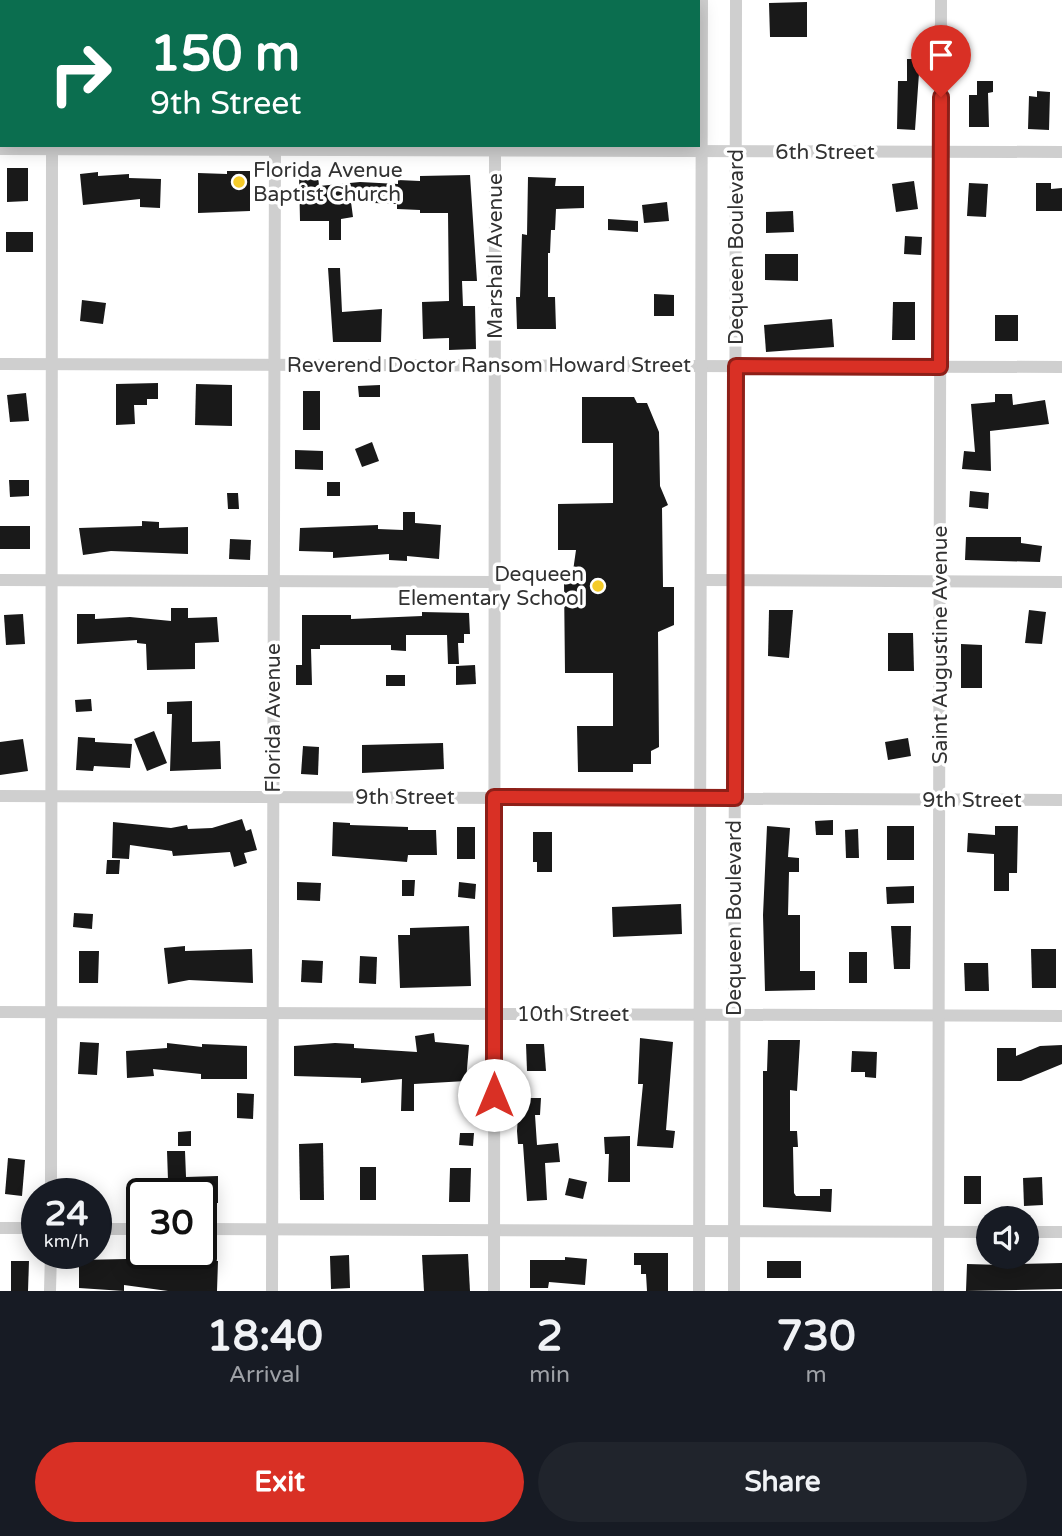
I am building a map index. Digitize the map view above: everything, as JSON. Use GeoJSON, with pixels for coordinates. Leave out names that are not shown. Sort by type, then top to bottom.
{"type":"FeatureCollection","features":[{"type":"Feature","properties":{"kind":"street","name":"Dequeen Boulevard"},"geometry":{"type":"LineString","coordinates":[[699,1291],[702,0]]}},
{"type":"Feature","properties":{"kind":"street","name":"Dequeen Boulevard"},"geometry":{"type":"LineString","coordinates":[[733,1291],[736,0]]}},
{"type":"Feature","properties":{"kind":"street","name":"Saint Augustine Avenue"},"geometry":{"type":"LineString","coordinates":[[938,1291],[941,0]]}},
{"type":"Feature","properties":{"kind":"street"},"geometry":{"type":"LineString","coordinates":[[51,1178],[52,147]]}},
{"type":"Feature","properties":{"kind":"street","name":"6th Street"},"geometry":{"type":"LineString","coordinates":[[0,149],[275,147],[701,152],[1062,152]]}},
{"type":"Feature","properties":{"kind":"street","name":"Florida Avenue"},"geometry":{"type":"LineString","coordinates":[[272,1291],[275,147]]}},
{"type":"Feature","properties":{"kind":"street","name":"Marshall Avenue"},"geometry":{"type":"LineString","coordinates":[[494,1291],[495,148]]}},
{"type":"Feature","properties":{"kind":"street","name":"Reverend Doctor Ransom Howard Street"},"geometry":{"type":"LineString","coordinates":[[0,364],[1062,367]]}},
{"type":"Feature","properties":{"kind":"street"},"geometry":{"type":"LineString","coordinates":[[0,580],[495,582]]}},
{"type":"Feature","properties":{"kind":"street"},"geometry":{"type":"LineString","coordinates":[[701,580],[1062,582]]}},
{"type":"Feature","properties":{"kind":"street","name":"9th Street"},"geometry":{"type":"LineString","coordinates":[[0,796],[1062,800]]}},
{"type":"Feature","properties":{"kind":"street","name":"10th Street"},"geometry":{"type":"LineString","coordinates":[[0,1012],[1062,1016]]}},
{"type":"Feature","properties":{"kind":"street"},"geometry":{"type":"LineString","coordinates":[[0,1228],[21,1228]]}},
{"type":"Feature","properties":{"kind":"street"},"geometry":{"type":"LineString","coordinates":[[217,1229],[976,1232]]}},
{"type":"Feature","properties":{"kind":"street"},"geometry":{"type":"LineString","coordinates":[[1039,1232],[1062,1232]]}},
{"type":"Feature","properties":{"kind":"street"},"geometry":{"type":"LineString","coordinates":[[50,1291],[51,1269]]}},
{"type":"Feature","properties":{"kind":"building"},"geometry":{"type":"Polygon","coordinates":[[[807,2],[807,37],[770,37],[769,3],[807,2]]]}},
{"type":"Feature","properties":{"kind":"building"},"geometry":{"type":"Polygon","coordinates":[[[907,59],[920,59],[915,130],[897,129],[898,81],[907,81],[907,59]]]}},
{"type":"Feature","properties":{"kind":"building"},"geometry":{"type":"Polygon","coordinates":[[[977,81],[993,81],[993,92],[988,93],[989,127],[969,127],[969,95],[977,95],[977,81]]]}},
{"type":"Feature","properties":{"kind":"building"},"geometry":{"type":"Polygon","coordinates":[[[1037,91],[1050,92],[1049,130],[1028,129],[1029,96],[1037,97],[1037,91]]]}},
{"type":"Feature","properties":{"kind":"building"},"geometry":{"type":"Polygon","coordinates":[[[7,168],[28,168],[28,201],[7,202],[7,168]]]}},
{"type":"Feature","properties":{"kind":"building"},"geometry":{"type":"Polygon","coordinates":[[[227,171],[250,171],[250,211],[198,213],[198,173],[227,174],[227,171]]]}},
{"type":"Feature","properties":{"kind":"building"},"geometry":{"type":"Polygon","coordinates":[[[98,172],[98,176],[129,174],[129,178],[161,179],[160,208],[140,207],[140,199],[83,205],[80,174],[98,172]]]}},
{"type":"Feature","properties":{"kind":"building"},"geometry":{"type":"Polygon","coordinates":[[[299,175],[318,175],[319,186],[360,182],[398,184],[398,180],[420,181],[420,176],[470,175],[477,281],[462,281],[463,306],[475,306],[476,349],[449,350],[449,338],[423,339],[422,302],[449,301],[448,213],[420,213],[420,210],[397,209],[397,204],[351,202],[353,217],[341,219],[341,240],[329,240],[329,221],[300,221],[299,175]]]}},
{"type":"Feature","properties":{"kind":"building"},"geometry":{"type":"Polygon","coordinates":[[[528,177],[556,178],[555,186],[584,186],[584,208],[556,209],[555,230],[551,230],[548,297],[555,297],[556,329],[517,329],[516,297],[520,297],[522,234],[527,235],[528,177]]]}},
{"type":"Feature","properties":{"kind":"building"},"geometry":{"type":"Polygon","coordinates":[[[914,181],[918,209],[896,212],[892,184],[914,181]]]}},
{"type":"Feature","properties":{"kind":"building"},"geometry":{"type":"Polygon","coordinates":[[[969,183],[988,184],[986,217],[967,216],[969,183]]]}},
{"type":"Feature","properties":{"kind":"building"},"geometry":{"type":"Polygon","coordinates":[[[1036,183],[1051,183],[1051,189],[1062,188],[1062,211],[1036,211],[1036,183]]]}},
{"type":"Feature","properties":{"kind":"building"},"geometry":{"type":"Polygon","coordinates":[[[667,202],[669,221],[644,223],[642,205],[667,202]]]}},
{"type":"Feature","properties":{"kind":"building"},"geometry":{"type":"Polygon","coordinates":[[[793,211],[794,232],[766,233],[766,212],[793,211]]]}},
{"type":"Feature","properties":{"kind":"building"},"geometry":{"type":"Polygon","coordinates":[[[608,219],[638,221],[638,232],[608,230],[608,219]]]}},
{"type":"Feature","properties":{"kind":"building"},"geometry":{"type":"Polygon","coordinates":[[[6,232],[33,232],[33,252],[6,252],[6,232]]]}},
{"type":"Feature","properties":{"kind":"building"},"geometry":{"type":"Polygon","coordinates":[[[905,236],[922,237],[921,255],[904,254],[905,236]]]}},
{"type":"Feature","properties":{"kind":"building"},"geometry":{"type":"Polygon","coordinates":[[[765,254],[798,254],[798,281],[765,280],[765,254]]]}},
{"type":"Feature","properties":{"kind":"building"},"geometry":{"type":"Polygon","coordinates":[[[328,268],[340,268],[342,312],[382,309],[381,342],[333,342],[328,268]]]}},
{"type":"Feature","properties":{"kind":"building"},"geometry":{"type":"Polygon","coordinates":[[[654,294],[674,295],[674,316],[654,316],[654,294]]]}},
{"type":"Feature","properties":{"kind":"building"},"geometry":{"type":"Polygon","coordinates":[[[82,300],[106,303],[103,324],[80,321],[82,300]]]}},
{"type":"Feature","properties":{"kind":"building"},"geometry":{"type":"Polygon","coordinates":[[[893,302],[915,302],[915,340],[892,340],[893,302]]]}},
{"type":"Feature","properties":{"kind":"building"},"geometry":{"type":"Polygon","coordinates":[[[995,315],[1018,315],[1018,341],[995,341],[995,315]]]}},
{"type":"Feature","properties":{"kind":"building"},"geometry":{"type":"Polygon","coordinates":[[[832,319],[834,347],[766,352],[764,325],[832,319]]]}},
{"type":"Feature","properties":{"kind":"building"},"geometry":{"type":"Polygon","coordinates":[[[158,383],[158,399],[147,399],[147,405],[134,405],[135,424],[116,425],[116,384],[158,383]]]}},
{"type":"Feature","properties":{"kind":"building"},"geometry":{"type":"Polygon","coordinates":[[[196,384],[232,385],[232,426],[195,425],[196,384]]]}},
{"type":"Feature","properties":{"kind":"building"},"geometry":{"type":"Polygon","coordinates":[[[380,385],[380,397],[359,397],[358,386],[380,385]]]}},
{"type":"Feature","properties":{"kind":"building"},"geometry":{"type":"Polygon","coordinates":[[[303,391],[320,391],[320,430],[303,430],[303,391]]]}},
{"type":"Feature","properties":{"kind":"building"},"geometry":{"type":"Polygon","coordinates":[[[26,393],[29,421],[10,422],[7,395],[26,393]]]}},
{"type":"Feature","properties":{"kind":"building"},"geometry":{"type":"Polygon","coordinates":[[[995,394],[1012,394],[1013,405],[1045,400],[1049,424],[990,431],[991,471],[962,469],[964,451],[975,452],[971,404],[995,402],[995,394]]]}},
{"type":"Feature","properties":{"kind":"building"},"geometry":{"type":"Polygon","coordinates":[[[582,397],[634,397],[637,403],[647,403],[659,432],[660,486],[668,505],[662,508],[663,587],[674,587],[674,625],[658,632],[659,747],[651,751],[651,764],[633,764],[633,772],[578,772],[577,726],[613,726],[613,673],[565,673],[564,581],[572,578],[576,550],[558,550],[558,504],[613,503],[613,443],[582,443],[582,397]]]}},
{"type":"Feature","properties":{"kind":"building"},"geometry":{"type":"Polygon","coordinates":[[[372,442],[379,461],[362,467],[355,449],[372,442]]]}},
{"type":"Feature","properties":{"kind":"building"},"geometry":{"type":"Polygon","coordinates":[[[295,450],[323,451],[323,470],[295,469],[295,450]]]}},
{"type":"Feature","properties":{"kind":"building"},"geometry":{"type":"Polygon","coordinates":[[[9,480],[29,480],[29,496],[10,497],[9,480]]]}},
{"type":"Feature","properties":{"kind":"building"},"geometry":{"type":"Polygon","coordinates":[[[327,482],[340,482],[340,496],[327,496],[327,482]]]}},
{"type":"Feature","properties":{"kind":"building"},"geometry":{"type":"Polygon","coordinates":[[[970,491],[989,493],[988,509],[969,507],[970,491]]]}},
{"type":"Feature","properties":{"kind":"building"},"geometry":{"type":"Polygon","coordinates":[[[227,493],[238,493],[239,509],[228,509],[227,493]]]}},
{"type":"Feature","properties":{"kind":"building"},"geometry":{"type":"Polygon","coordinates":[[[403,512],[415,512],[415,523],[441,525],[439,559],[407,556],[407,561],[389,560],[389,554],[333,558],[333,552],[299,551],[300,528],[378,525],[378,529],[403,530],[403,512]]]}},
{"type":"Feature","properties":{"kind":"building"},"geometry":{"type":"Polygon","coordinates":[[[142,521],[159,522],[159,528],[188,527],[188,554],[111,551],[83,555],[79,528],[142,526],[142,521]]]}},
{"type":"Feature","properties":{"kind":"building"},"geometry":{"type":"Polygon","coordinates":[[[0,526],[30,526],[30,549],[0,549],[0,526]]]}},
{"type":"Feature","properties":{"kind":"building"},"geometry":{"type":"Polygon","coordinates":[[[966,537],[1021,537],[1021,543],[1042,546],[1040,562],[965,560],[966,537]]]}},
{"type":"Feature","properties":{"kind":"building"},"geometry":{"type":"Polygon","coordinates":[[[230,539],[251,540],[250,560],[229,559],[230,539]]]}},
{"type":"Feature","properties":{"kind":"building"},"geometry":{"type":"Polygon","coordinates":[[[171,608],[188,608],[188,618],[217,617],[219,642],[195,643],[195,669],[147,670],[146,644],[137,643],[137,640],[77,644],[77,614],[95,614],[95,619],[130,617],[171,621],[171,608]]]}},
{"type":"Feature","properties":{"kind":"building"},"geometry":{"type":"Polygon","coordinates":[[[769,610],[793,610],[789,658],[768,656],[769,610]]]}},
{"type":"Feature","properties":{"kind":"building"},"geometry":{"type":"Polygon","coordinates":[[[1029,610],[1046,612],[1042,644],[1025,643],[1029,610]]]}},
{"type":"Feature","properties":{"kind":"building"},"geometry":{"type":"Polygon","coordinates":[[[422,612],[469,613],[470,634],[464,634],[464,643],[458,643],[459,664],[448,664],[447,635],[406,635],[406,651],[391,650],[391,645],[320,645],[320,649],[311,649],[312,685],[296,685],[296,665],[302,665],[302,615],[351,615],[351,619],[422,616],[422,612]]]}},
{"type":"Feature","properties":{"kind":"building"},"geometry":{"type":"Polygon","coordinates":[[[23,614],[25,644],[6,645],[4,615],[23,614]]]}},
{"type":"Feature","properties":{"kind":"building"},"geometry":{"type":"Polygon","coordinates":[[[888,633],[913,633],[914,671],[888,671],[888,633]]]}},
{"type":"Feature","properties":{"kind":"building"},"geometry":{"type":"Polygon","coordinates":[[[961,644],[982,645],[982,688],[961,688],[961,644]]]}},
{"type":"Feature","properties":{"kind":"building"},"geometry":{"type":"Polygon","coordinates":[[[475,665],[476,684],[456,685],[456,666],[475,665]]]}},
{"type":"Feature","properties":{"kind":"building"},"geometry":{"type":"Polygon","coordinates":[[[386,675],[405,675],[405,686],[386,686],[386,675]]]}},
{"type":"Feature","properties":{"kind":"building"},"geometry":{"type":"Polygon","coordinates":[[[91,699],[92,711],[76,712],[75,700],[91,699]]]}},
{"type":"Feature","properties":{"kind":"building"},"geometry":{"type":"Polygon","coordinates":[[[192,701],[192,742],[220,741],[221,769],[170,771],[172,714],[167,714],[167,702],[192,701]]]}},
{"type":"Feature","properties":{"kind":"building"},"geometry":{"type":"Polygon","coordinates":[[[154,731],[167,763],[147,771],[134,739],[154,731]]]}},
{"type":"Feature","properties":{"kind":"building"},"geometry":{"type":"Polygon","coordinates":[[[78,737],[95,738],[95,742],[132,744],[130,768],[94,766],[93,771],[76,770],[78,737]]]}},
{"type":"Feature","properties":{"kind":"building"},"geometry":{"type":"Polygon","coordinates":[[[908,738],[911,756],[888,760],[885,742],[908,738]]]}},
{"type":"Feature","properties":{"kind":"building"},"geometry":{"type":"Polygon","coordinates":[[[23,739],[28,771],[0,775],[0,742],[23,739]]]}},
{"type":"Feature","properties":{"kind":"building"},"geometry":{"type":"Polygon","coordinates":[[[443,743],[444,769],[362,773],[362,745],[443,743]]]}},
{"type":"Feature","properties":{"kind":"building"},"geometry":{"type":"Polygon","coordinates":[[[303,746],[319,747],[318,775],[301,774],[303,746]]]}},
{"type":"Feature","properties":{"kind":"building"},"geometry":{"type":"Polygon","coordinates":[[[242,819],[246,831],[251,829],[257,850],[244,853],[247,863],[234,867],[230,852],[173,856],[172,851],[130,845],[129,859],[112,858],[113,822],[171,828],[187,825],[188,829],[212,828],[242,819]]]}},
{"type":"Feature","properties":{"kind":"building"},"geometry":{"type":"Polygon","coordinates":[[[833,820],[833,835],[816,835],[815,821],[833,820]]]}},
{"type":"Feature","properties":{"kind":"building"},"geometry":{"type":"Polygon","coordinates":[[[333,822],[408,827],[408,830],[436,830],[437,855],[408,855],[407,862],[332,856],[333,822]]]}},
{"type":"Feature","properties":{"kind":"building"},"geometry":{"type":"Polygon","coordinates":[[[767,826],[790,828],[788,857],[799,858],[799,872],[789,872],[788,915],[800,915],[800,971],[815,971],[815,990],[765,991],[763,915],[767,826]]]}},
{"type":"Feature","properties":{"kind":"building"},"geometry":{"type":"Polygon","coordinates":[[[887,826],[914,826],[914,860],[887,860],[887,826]]]}},
{"type":"Feature","properties":{"kind":"building"},"geometry":{"type":"Polygon","coordinates":[[[995,826],[1018,826],[1017,873],[1009,873],[1009,891],[994,891],[994,854],[967,852],[968,833],[995,835],[995,826]]]}},
{"type":"Feature","properties":{"kind":"building"},"geometry":{"type":"Polygon","coordinates":[[[457,827],[475,827],[475,859],[457,859],[457,827]]]}},
{"type":"Feature","properties":{"kind":"building"},"geometry":{"type":"Polygon","coordinates":[[[858,829],[859,858],[846,858],[845,830],[858,829]]]}},
{"type":"Feature","properties":{"kind":"building"},"geometry":{"type":"Polygon","coordinates":[[[533,832],[552,832],[552,872],[537,872],[537,862],[533,862],[533,832]]]}},
{"type":"Feature","properties":{"kind":"building"},"geometry":{"type":"Polygon","coordinates":[[[107,860],[120,860],[119,874],[106,874],[107,860]]]}},
{"type":"Feature","properties":{"kind":"building"},"geometry":{"type":"Polygon","coordinates":[[[402,880],[415,880],[414,896],[402,896],[402,880]]]}},
{"type":"Feature","properties":{"kind":"building"},"geometry":{"type":"Polygon","coordinates":[[[297,882],[321,883],[320,901],[297,900],[297,882]]]}},
{"type":"Feature","properties":{"kind":"building"},"geometry":{"type":"Polygon","coordinates":[[[459,882],[476,884],[475,899],[458,897],[459,882]]]}},
{"type":"Feature","properties":{"kind":"building"},"geometry":{"type":"Polygon","coordinates":[[[914,886],[914,903],[887,904],[886,887],[914,886]]]}},
{"type":"Feature","properties":{"kind":"building"},"geometry":{"type":"Polygon","coordinates":[[[681,904],[682,934],[613,937],[612,907],[681,904]]]}},
{"type":"Feature","properties":{"kind":"building"},"geometry":{"type":"Polygon","coordinates":[[[74,913],[93,914],[92,929],[73,927],[74,913]]]}},
{"type":"Feature","properties":{"kind":"building"},"geometry":{"type":"Polygon","coordinates":[[[469,926],[471,986],[400,988],[398,935],[410,935],[410,928],[469,926]]]}},
{"type":"Feature","properties":{"kind":"building"},"geometry":{"type":"Polygon","coordinates":[[[891,926],[911,926],[910,969],[894,969],[891,926]]]}},
{"type":"Feature","properties":{"kind":"building"},"geometry":{"type":"Polygon","coordinates":[[[185,946],[185,951],[252,949],[253,983],[189,980],[168,984],[164,948],[185,946]]]}},
{"type":"Feature","properties":{"kind":"building"},"geometry":{"type":"Polygon","coordinates":[[[1031,949],[1056,949],[1056,988],[1032,988],[1031,949]]]}},
{"type":"Feature","properties":{"kind":"building"},"geometry":{"type":"Polygon","coordinates":[[[79,951],[99,951],[98,983],[79,983],[79,951]]]}},
{"type":"Feature","properties":{"kind":"building"},"geometry":{"type":"Polygon","coordinates":[[[849,952],[867,952],[867,983],[849,983],[849,952]]]}},
{"type":"Feature","properties":{"kind":"building"},"geometry":{"type":"Polygon","coordinates":[[[360,956],[377,957],[376,984],[359,983],[360,956]]]}},
{"type":"Feature","properties":{"kind":"building"},"geometry":{"type":"Polygon","coordinates":[[[302,960],[323,961],[322,983],[301,982],[302,960]]]}},
{"type":"Feature","properties":{"kind":"building"},"geometry":{"type":"Polygon","coordinates":[[[964,963],[988,963],[989,991],[965,991],[964,963]]]}},
{"type":"Feature","properties":{"kind":"building"},"geometry":{"type":"Polygon","coordinates":[[[434,1033],[435,1042],[469,1045],[466,1081],[414,1084],[414,1111],[401,1111],[402,1079],[361,1083],[361,1078],[294,1076],[294,1046],[335,1043],[354,1044],[354,1048],[417,1052],[415,1036],[434,1033]]]}},
{"type":"Feature","properties":{"kind":"building"},"geometry":{"type":"Polygon","coordinates":[[[640,1038],[673,1042],[666,1130],[675,1131],[673,1148],[637,1146],[643,1084],[638,1084],[640,1038]]]}},
{"type":"Feature","properties":{"kind":"building"},"geometry":{"type":"Polygon","coordinates":[[[768,1040],[800,1040],[797,1091],[790,1090],[790,1131],[797,1131],[798,1147],[793,1147],[794,1193],[796,1196],[820,1196],[820,1189],[832,1189],[831,1212],[763,1207],[763,1071],[767,1071],[768,1040]]]}},
{"type":"Feature","properties":{"kind":"building"},"geometry":{"type":"Polygon","coordinates":[[[80,1042],[99,1043],[97,1075],[78,1074],[80,1042]]]}},
{"type":"Feature","properties":{"kind":"building"},"geometry":{"type":"Polygon","coordinates":[[[167,1043],[202,1047],[202,1044],[247,1046],[247,1079],[201,1079],[201,1074],[153,1069],[154,1076],[127,1078],[126,1051],[167,1048],[167,1043]]]}},
{"type":"Feature","properties":{"kind":"building"},"geometry":{"type":"Polygon","coordinates":[[[526,1044],[544,1044],[546,1071],[527,1071],[526,1044]]]}},
{"type":"Feature","properties":{"kind":"building"},"geometry":{"type":"Polygon","coordinates":[[[1062,1045],[1062,1064],[1021,1081],[997,1081],[997,1048],[1016,1048],[1016,1056],[1040,1046],[1062,1045]]]}},
{"type":"Feature","properties":{"kind":"building"},"geometry":{"type":"Polygon","coordinates":[[[852,1051],[877,1052],[876,1078],[865,1077],[865,1072],[851,1072],[852,1051]]]}},
{"type":"Feature","properties":{"kind":"building"},"geometry":{"type":"Polygon","coordinates":[[[237,1093],[254,1094],[253,1119],[237,1118],[237,1093]]]}},
{"type":"Feature","properties":{"kind":"building"},"geometry":{"type":"Polygon","coordinates":[[[519,1098],[541,1098],[540,1115],[535,1115],[537,1145],[558,1143],[560,1162],[545,1163],[547,1200],[527,1201],[523,1144],[518,1144],[519,1098]]]}},
{"type":"Feature","properties":{"kind":"building"},"geometry":{"type":"Polygon","coordinates":[[[191,1131],[191,1146],[178,1146],[178,1132],[191,1131]]]}},
{"type":"Feature","properties":{"kind":"building"},"geometry":{"type":"Polygon","coordinates":[[[460,1133],[474,1133],[473,1146],[459,1145],[460,1133]]]}},
{"type":"Feature","properties":{"kind":"building"},"geometry":{"type":"Polygon","coordinates":[[[630,1136],[630,1182],[608,1182],[609,1154],[605,1154],[604,1137],[630,1136]]]}},
{"type":"Feature","properties":{"kind":"building"},"geometry":{"type":"Polygon","coordinates":[[[323,1143],[324,1200],[300,1200],[299,1144],[323,1143]]]}},
{"type":"Feature","properties":{"kind":"building"},"geometry":{"type":"Polygon","coordinates":[[[167,1151],[185,1151],[186,1177],[218,1176],[218,1203],[217,1178],[168,1178],[167,1151]]]}},
{"type":"Feature","properties":{"kind":"building"},"geometry":{"type":"Polygon","coordinates":[[[8,1158],[25,1160],[21,1196],[5,1194],[8,1158]]]}},
{"type":"Feature","properties":{"kind":"building"},"geometry":{"type":"Polygon","coordinates":[[[360,1167],[376,1167],[376,1200],[360,1200],[360,1167]]]}},
{"type":"Feature","properties":{"kind":"building"},"geometry":{"type":"Polygon","coordinates":[[[450,1168],[471,1168],[470,1202],[449,1202],[450,1168]]]}},
{"type":"Feature","properties":{"kind":"building"},"geometry":{"type":"Polygon","coordinates":[[[964,1176],[981,1176],[981,1204],[964,1204],[964,1176]]]}},
{"type":"Feature","properties":{"kind":"building"},"geometry":{"type":"Polygon","coordinates":[[[1042,1177],[1043,1205],[1024,1206],[1023,1178],[1042,1177]]]}},
{"type":"Feature","properties":{"kind":"building"},"geometry":{"type":"Polygon","coordinates":[[[569,1178],[587,1182],[583,1199],[565,1195],[569,1178]]]}},
{"type":"Feature","properties":{"kind":"building"},"geometry":{"type":"Polygon","coordinates":[[[634,1253],[668,1253],[668,1291],[647,1291],[646,1274],[641,1274],[641,1265],[634,1265],[634,1253]]]}},
{"type":"Feature","properties":{"kind":"building"},"geometry":{"type":"Polygon","coordinates":[[[468,1254],[470,1291],[424,1291],[422,1255],[468,1254]]]}},
{"type":"Feature","properties":{"kind":"building"},"geometry":{"type":"Polygon","coordinates":[[[349,1255],[350,1288],[331,1289],[330,1256],[349,1255]]]}},
{"type":"Feature","properties":{"kind":"building"},"geometry":{"type":"Polygon","coordinates":[[[565,1257],[587,1259],[585,1285],[549,1282],[548,1288],[530,1288],[530,1260],[565,1260],[565,1257]]]}},
{"type":"Feature","properties":{"kind":"building"},"geometry":{"type":"Polygon","coordinates":[[[112,1259],[126,1259],[126,1269],[217,1269],[218,1261],[217,1291],[168,1291],[124,1285],[124,1291],[79,1288],[79,1269],[112,1269],[112,1259]]]}},
{"type":"Feature","properties":{"kind":"building"},"geometry":{"type":"Polygon","coordinates":[[[11,1261],[21,1261],[21,1269],[29,1269],[28,1291],[11,1291],[11,1261]]]}},
{"type":"Feature","properties":{"kind":"building"},"geometry":{"type":"Polygon","coordinates":[[[767,1261],[801,1261],[801,1278],[767,1278],[767,1261]]]}},
{"type":"Feature","properties":{"kind":"building"},"geometry":{"type":"Polygon","coordinates":[[[1062,1263],[1062,1289],[966,1291],[967,1264],[976,1264],[976,1269],[1039,1269],[1039,1264],[1062,1263]]]}},
{"type":"Feature","properties":{"kind":"place","name":"Florida Avenue Baptist Church"},"geometry":{"type":"Point","coordinates":[239,182]}},
{"type":"Feature","properties":{"kind":"place","name":"Dequeen Elementary School"},"geometry":{"type":"Point","coordinates":[598,586]}},
{"type":"Feature","properties":{"kind":"route"},"geometry":{"type":"LineString","coordinates":[[494,1095],[494,797],[735,798],[736,366],[940,367],[941,97]]}}]}
